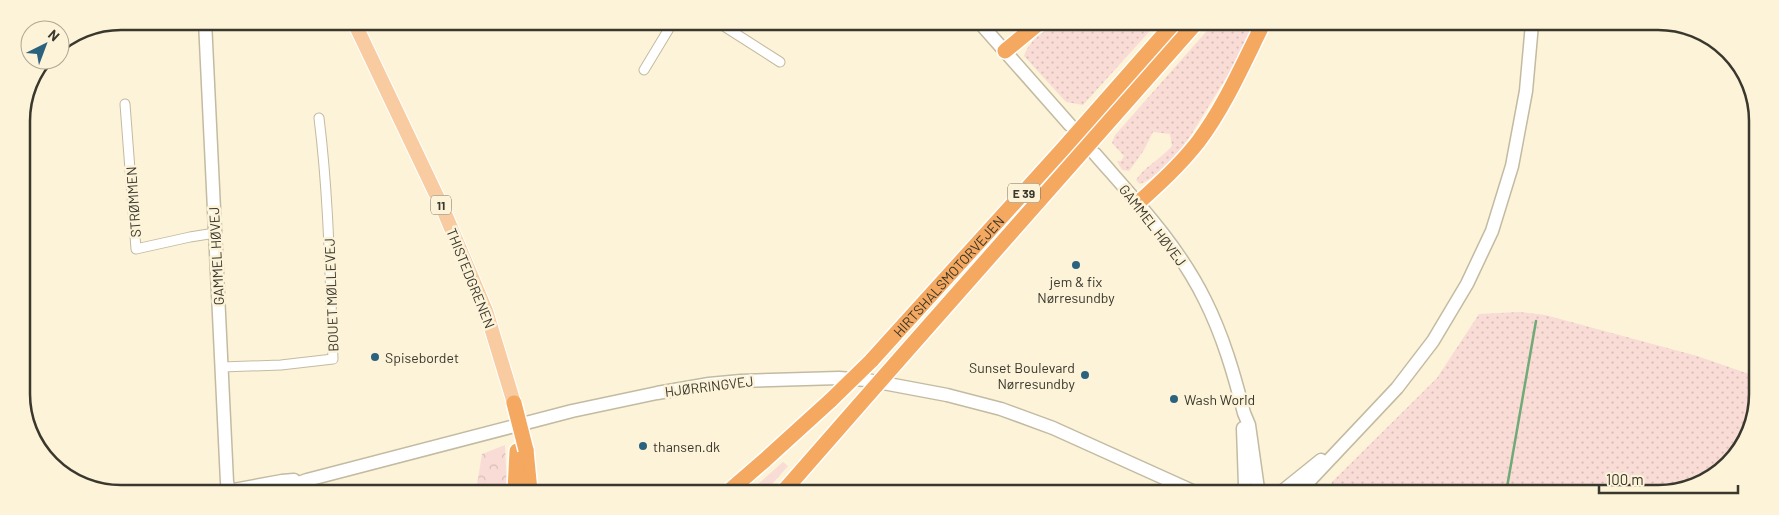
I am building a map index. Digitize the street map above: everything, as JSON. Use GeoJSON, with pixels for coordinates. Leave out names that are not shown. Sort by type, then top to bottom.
{"type":"FeatureCollection","features":[{"type":"Feature","properties":{"kind":"highway"},"geometry":{"type":"LineString","coordinates":[[1005,51],[1030,30]]}},
{"type":"Feature","properties":{"kind":"highway","name":"HIRTSHALSMOTORVEJEN"},"geometry":{"type":"LineString","coordinates":[[736,485],[871,361],[1056,158],[1169,30]]}},
{"type":"Feature","properties":{"kind":"highway","name":"HIRTSHALSMOTORVEJEN"},"geometry":{"type":"LineString","coordinates":[[789,485],[1190,30]]}},
{"type":"Feature","properties":{"kind":"highway"},"geometry":{"type":"LineString","coordinates":[[1138,204],[1197,143],[1221,108],[1260,30]]}},
{"type":"Feature","properties":{"kind":"highway","name":"11"},"geometry":{"type":"LineString","coordinates":[[513,398],[529,485]]}},
{"type":"Feature","properties":{"kind":"highway","name":"11"},"geometry":{"type":"LineString","coordinates":[[516,485],[522,450]]}},
{"type":"Feature","properties":{"kind":"main road","name":"GAMMEL HØVEJ"},"geometry":{"type":"LineString","coordinates":[[205,30],[227,485]]}},
{"type":"Feature","properties":{"kind":"main road","name":"THISTEDGRENEN"},"geometry":{"type":"LineString","coordinates":[[358,30],[443,209],[479,294],[513,398]]}},
{"type":"Feature","properties":{"kind":"main road"},"geometry":{"type":"LineString","coordinates":[[986,30],[1070,125]]}},
{"type":"Feature","properties":{"kind":"main road"},"geometry":{"type":"LineString","coordinates":[[1306,485],[1397,388],[1433,341],[1467,284],[1492,231],[1512,166],[1526,91],[1531,30]]}},
{"type":"Feature","properties":{"kind":"main road","name":"GAMMEL HØVEJ"},"geometry":{"type":"LineString","coordinates":[[1095,154],[1178,254],[1205,300],[1227,354],[1249,425],[1257,485]]}},
{"type":"Feature","properties":{"kind":"main road","name":"HJØRRINGVEJ"},"geometry":{"type":"LineString","coordinates":[[293,485],[572,411],[657,393],[709,384],[783,379],[839,378],[867,380],[947,395],[1028,419],[1053,428],[1180,485]]}},
{"type":"Feature","properties":{"kind":"main road","name":"GAMMEL HØVEJ"},"geometry":{"type":"LineString","coordinates":[[1244,413],[1245,485]]}},
{"type":"Feature","properties":{"kind":"main road"},"geometry":{"type":"LineString","coordinates":[[1290,485],[1347,441]]}},
{"type":"Feature","properties":{"kind":"main road","name":"HJØRRINGVEJ"},"geometry":{"type":"LineString","coordinates":[[1110,453],[1163,485]]}},
{"type":"Feature","properties":{"kind":"main road","name":"HJØRRINGVEJ"},"geometry":{"type":"LineString","coordinates":[[257,485],[282,480],[307,480]]}},
{"type":"Feature","properties":{"kind":"street"},"geometry":{"type":"LineString","coordinates":[[644,70],[668,30]]}},
{"type":"Feature","properties":{"kind":"street"},"geometry":{"type":"LineString","coordinates":[[731,30],[780,62]]}},
{"type":"Feature","properties":{"kind":"street","name":"STRØMMEN"},"geometry":{"type":"LineString","coordinates":[[125,104],[136,250],[215,233]]}},
{"type":"Feature","properties":{"kind":"street","name":"BOUET MØLLEVEJ"},"geometry":{"type":"LineString","coordinates":[[222,367],[334,359],[326,200],[319,118]]}},
{"type":"Feature","properties":{"kind":"green space"},"geometry":{"type":"Polygon","coordinates":[[[1047,30],[1151,30],[1083,105],[1066,102],[1024,56],[1033,40],[1047,30]]]}},
{"type":"Feature","properties":{"kind":"green space"},"geometry":{"type":"Polygon","coordinates":[[[1208,30],[1253,30],[1191,135],[1170,164],[1140,184],[1136,180],[1140,175],[1172,146],[1170,134],[1153,132],[1144,150],[1129,171],[1122,170],[1117,161],[1121,161],[1124,156],[1112,143],[1115,135],[1208,30]]]}},
{"type":"Feature","properties":{"kind":"green space"},"geometry":{"type":"Polygon","coordinates":[[[1519,312],[1545,315],[1697,356],[1749,374],[1748,406],[1740,434],[1734,445],[1709,470],[1682,482],[1664,485],[1331,485],[1437,378],[1479,314],[1519,312]]]}},
{"type":"Feature","properties":{"kind":"green space"},"geometry":{"type":"Polygon","coordinates":[[[505,445],[507,485],[477,485],[482,454],[505,445]]]}},
{"type":"Feature","properties":{"kind":"green space"},"geometry":{"type":"Polygon","coordinates":[[[783,462],[788,466],[771,485],[757,485],[783,462]]]}},
{"type":"Feature","properties":{"kind":"waterway"},"geometry":{"type":"LineString","coordinates":[[1507,485],[1536,321]]}},
{"type":"Feature","properties":{"kind":"place","name":"jem & fix Nørresundby"},"geometry":{"type":"Point","coordinates":[1076,265]}},
{"type":"Feature","properties":{"kind":"place","name":"Spisebordet"},"geometry":{"type":"Point","coordinates":[375,357]}},
{"type":"Feature","properties":{"kind":"place","name":"Sunset Boulevard Nørresundby"},"geometry":{"type":"Point","coordinates":[1085,375]}},
{"type":"Feature","properties":{"kind":"place","name":"Wash World"},"geometry":{"type":"Point","coordinates":[1174,399]}},
{"type":"Feature","properties":{"kind":"place","name":"thansen.dk"},"geometry":{"type":"Point","coordinates":[643,446]}}]}
